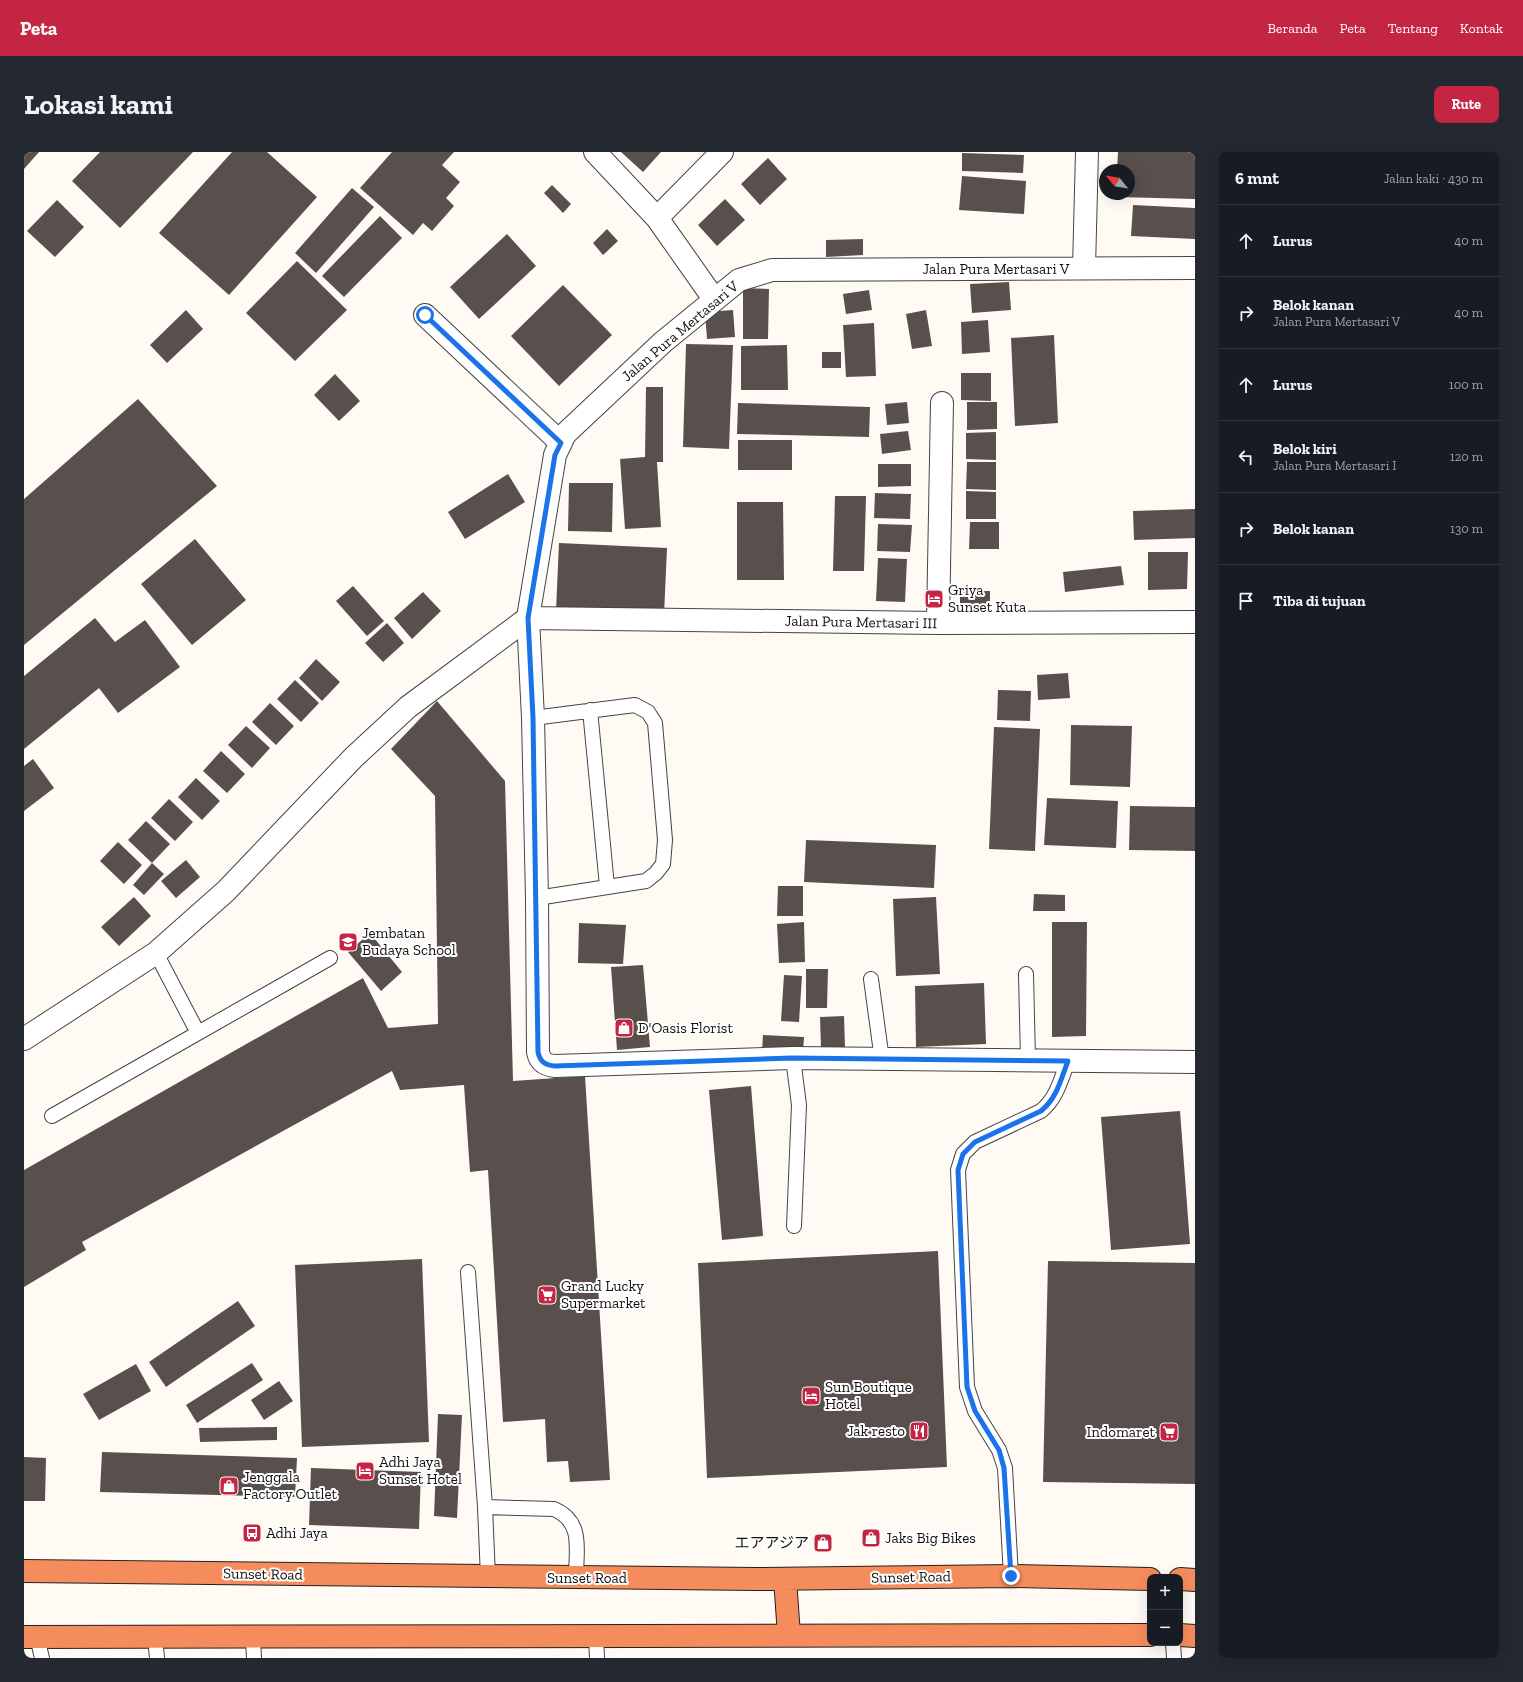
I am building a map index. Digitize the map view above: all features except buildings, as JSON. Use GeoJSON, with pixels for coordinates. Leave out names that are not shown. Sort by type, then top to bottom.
{"type":"FeatureCollection","features":[{"type":"Feature","properties":{"kind":"highway","name":"Sunset Road"},"geometry":{"type":"LineString","coordinates":[[24,1571],[488,1577],[785,1579],[1011,1576],[1147,1579]]}},
{"type":"Feature","properties":{"kind":"highway"},"geometry":{"type":"LineString","coordinates":[[785,1579],[790,1635]]}},
{"type":"Feature","properties":{"kind":"highway"},"geometry":{"type":"LineString","coordinates":[[1183,1579],[1195,1580]]}},
{"type":"Feature","properties":{"kind":"highway"},"geometry":{"type":"LineString","coordinates":[[30,1637],[156,1647],[254,1648],[596,1637],[790,1635],[1147,1635]]}},
{"type":"Feature","properties":{"kind":"highway"},"geometry":{"type":"LineString","coordinates":[[1183,1635],[1195,1636]]}},
{"type":"Feature","properties":{"kind":"street"},"geometry":{"type":"LineString","coordinates":[[595,152],[657,218],[714,299]]}},
{"type":"Feature","properties":{"kind":"street"},"geometry":{"type":"LineString","coordinates":[[657,218],[722,152]]}},
{"type":"Feature","properties":{"kind":"street"},"geometry":{"type":"LineString","coordinates":[[1084,268],[1087,152]]}},
{"type":"Feature","properties":{"kind":"street","name":"Jalan Pura Mertasari V"},"geometry":{"type":"LineString","coordinates":[[792,1058],[555,1066],[546,1065],[540,1059],[538,1052],[537,898],[533,718],[528,618],[555,455],[565,434],[663,342],[714,299],[739,280],[772,270],[1195,268]]}},
{"type":"Feature","properties":{"kind":"street"},"geometry":{"type":"LineString","coordinates":[[425,315],[561,443]]}},
{"type":"Feature","properties":{"kind":"street"},"geometry":{"type":"LineString","coordinates":[[938,622],[942,403]]}},
{"type":"Feature","properties":{"kind":"street"},"geometry":{"type":"LineString","coordinates":[[24,1039],[156,953],[226,891],[354,757],[408,707],[528,618]]}},
{"type":"Feature","properties":{"kind":"street","name":"Jalan Pura Mertasari III"},"geometry":{"type":"LineString","coordinates":[[528,618],[938,622],[1195,622]]}},
{"type":"Feature","properties":{"kind":"street"},"geometry":{"type":"LineString","coordinates":[[792,1058],[1195,1062]]}},
{"type":"Feature","properties":{"kind":"lane"},"geometry":{"type":"LineString","coordinates":[[533,718],[635,705],[648,712],[654,723],[665,840],[663,864],[656,873],[646,881],[537,898]]}},
{"type":"Feature","properties":{"kind":"lane"},"geometry":{"type":"LineString","coordinates":[[590,710],[608,886]]}},
{"type":"Feature","properties":{"kind":"lane"},"geometry":{"type":"LineString","coordinates":[[156,953],[198,1032]]}},
{"type":"Feature","properties":{"kind":"lane"},"geometry":{"type":"LineString","coordinates":[[52,1116],[330,958]]}},
{"type":"Feature","properties":{"kind":"lane"},"geometry":{"type":"LineString","coordinates":[[1026,974],[1028,1060]]}},
{"type":"Feature","properties":{"kind":"lane"},"geometry":{"type":"LineString","coordinates":[[871,979],[882,1060]]}},
{"type":"Feature","properties":{"kind":"lane"},"geometry":{"type":"LineString","coordinates":[[792,1058],[799,1105],[794,1226]]}},
{"type":"Feature","properties":{"kind":"lane"},"geometry":{"type":"LineString","coordinates":[[1011,1576],[1004,1468],[999,1450],[975,1411],[967,1387],[958,1170],[963,1154],[975,1142],[1041,1111],[1049,1104],[1057,1091],[1068,1061]]}},
{"type":"Feature","properties":{"kind":"lane"},"geometry":{"type":"LineString","coordinates":[[468,1272],[485,1507],[488,1577]]}},
{"type":"Feature","properties":{"kind":"lane"},"geometry":{"type":"LineString","coordinates":[[485,1507],[554,1508],[564,1513],[572,1522],[576,1532],[576,1577]]}},
{"type":"Feature","properties":{"kind":"lane"},"geometry":{"type":"LineString","coordinates":[[30,1637],[42,1658]]}},
{"type":"Feature","properties":{"kind":"lane"},"geometry":{"type":"LineString","coordinates":[[596,1637],[597,1658]]}},
{"type":"Feature","properties":{"kind":"lane"},"geometry":{"type":"LineString","coordinates":[[1173,1646],[1174,1658]]}},
{"type":"Feature","properties":{"kind":"place","name":"Griya Sunset Kuta"},"geometry":{"type":"Point","coordinates":[934,599]}},
{"type":"Feature","properties":{"kind":"place","name":"Jembatan Budaya School"},"geometry":{"type":"Point","coordinates":[348,942]}},
{"type":"Feature","properties":{"kind":"place","name":"D'Oasis Florist"},"geometry":{"type":"Point","coordinates":[624,1028]}},
{"type":"Feature","properties":{"kind":"place","name":"Grand Lucky Supermarket"},"geometry":{"type":"Point","coordinates":[547,1295]}},
{"type":"Feature","properties":{"kind":"place","name":"Sun Boutique Hotel"},"geometry":{"type":"Point","coordinates":[811,1396]}},
{"type":"Feature","properties":{"kind":"place","name":"Jak resto"},"geometry":{"type":"Point","coordinates":[919,1431]}},
{"type":"Feature","properties":{"kind":"place","name":"Indomaret"},"geometry":{"type":"Point","coordinates":[1169,1432]}},
{"type":"Feature","properties":{"kind":"place","name":"Adhi Jaya Sunset Hotel"},"geometry":{"type":"Point","coordinates":[365,1471]}},
{"type":"Feature","properties":{"kind":"place","name":"Jenggala Factory Outlet"},"geometry":{"type":"Point","coordinates":[229,1486]}},
{"type":"Feature","properties":{"kind":"place","name":"Adhi Jaya"},"geometry":{"type":"Point","coordinates":[252,1533]}},
{"type":"Feature","properties":{"kind":"place","name":"Jaks Big Bikes"},"geometry":{"type":"Point","coordinates":[871,1538]}},
{"type":"Feature","properties":{"kind":"place","name":"エアアジア"},"geometry":{"type":"Point","coordinates":[823,1543]}},
{"type":"Feature","properties":{"kind":"route"},"geometry":{"type":"LineString","coordinates":[[425,315],[561,443],[555,455],[528,618],[533,718],[537,898],[538,1052],[540,1059],[546,1065],[555,1066],[792,1058],[1068,1061],[1057,1091],[1049,1104],[1041,1111],[975,1142],[963,1154],[958,1170],[967,1387],[975,1411],[999,1450],[1004,1468],[1011,1576]]}}]}
